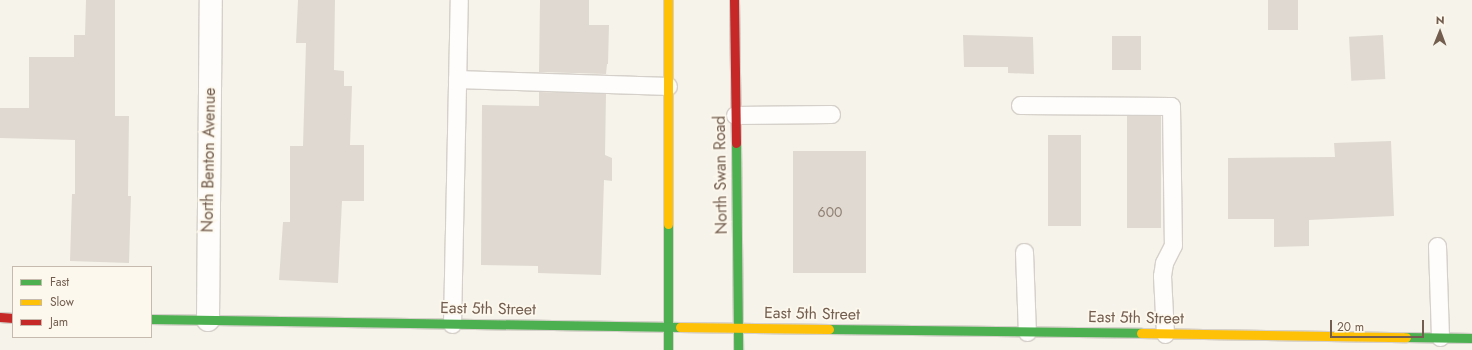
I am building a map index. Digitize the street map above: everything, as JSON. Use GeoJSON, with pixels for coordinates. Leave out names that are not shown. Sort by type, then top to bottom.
{"type":"FeatureCollection","features":[{"type":"Feature","properties":{"kind":"street","name":"North Benton Avenue"},"geometry":{"type":"LineString","coordinates":[[208,320],[211,0]]}},
{"type":"Feature","properties":{"kind":"street"},"geometry":{"type":"LineString","coordinates":[[668,0],[668,350]]}},
{"type":"Feature","properties":{"kind":"street","name":"North Swan Road"},"geometry":{"type":"LineString","coordinates":[[734,0],[738,350]]}},
{"type":"Feature","properties":{"kind":"street"},"geometry":{"type":"LineString","coordinates":[[0,317],[12,318]]}},
{"type":"Feature","properties":{"kind":"street","name":"East 5th Street"},"geometry":{"type":"LineString","coordinates":[[152,319],[1165,334],[1353,343],[1440,338],[1472,338]]}},
{"type":"Feature","properties":{"kind":"lane"},"geometry":{"type":"LineString","coordinates":[[452,324],[459,0]]}},
{"type":"Feature","properties":{"kind":"lane"},"geometry":{"type":"LineString","coordinates":[[457,79],[668,86]]}},
{"type":"Feature","properties":{"kind":"lane"},"geometry":{"type":"LineString","coordinates":[[1020,105],[1171,106],[1173,245],[1164,263],[1162,276],[1165,334]]}},
{"type":"Feature","properties":{"kind":"lane"},"geometry":{"type":"LineString","coordinates":[[735,115],[832,114]]}},
{"type":"Feature","properties":{"kind":"lane"},"geometry":{"type":"LineString","coordinates":[[1437,246],[1440,338]]}},
{"type":"Feature","properties":{"kind":"lane"},"geometry":{"type":"LineString","coordinates":[[1024,252],[1027,332]]}},
{"type":"Feature","properties":{"kind":"building"},"geometry":{"type":"Polygon","coordinates":[[[86,0],[115,0],[115,116],[129,116],[128,196],[131,196],[129,263],[70,261],[72,194],[75,194],[75,140],[0,138],[0,108],[29,108],[29,57],[74,57],[74,35],[85,35],[86,0]]]}},
{"type":"Feature","properties":{"kind":"building"},"geometry":{"type":"Polygon","coordinates":[[[298,0],[335,0],[334,70],[344,71],[344,86],[352,86],[350,145],[364,145],[364,201],[342,201],[338,283],[279,280],[283,222],[290,222],[290,146],[303,146],[306,43],[296,43],[298,0]]]}},
{"type":"Feature","properties":{"kind":"building"},"geometry":{"type":"Polygon","coordinates":[[[540,0],[589,0],[589,25],[609,25],[608,64],[606,74],[539,72],[540,0]]]}},
{"type":"Feature","properties":{"kind":"building"},"geometry":{"type":"Polygon","coordinates":[[[1268,0],[1298,0],[1298,30],[1268,30],[1268,0]]]}},
{"type":"Feature","properties":{"kind":"building"},"geometry":{"type":"Polygon","coordinates":[[[963,35],[1033,37],[1034,74],[1008,73],[1008,67],[964,67],[963,35]]]}},
{"type":"Feature","properties":{"kind":"building"},"geometry":{"type":"Polygon","coordinates":[[[1383,35],[1385,79],[1351,81],[1349,37],[1383,35]]]}},
{"type":"Feature","properties":{"kind":"building"},"geometry":{"type":"Polygon","coordinates":[[[1112,36],[1141,36],[1141,70],[1112,70],[1112,36]]]}},
{"type":"Feature","properties":{"kind":"building"},"geometry":{"type":"Polygon","coordinates":[[[539,92],[606,94],[605,155],[612,158],[612,181],[604,180],[601,275],[538,273],[538,266],[481,265],[482,105],[539,106],[539,92]]]}},
{"type":"Feature","properties":{"kind":"building"},"geometry":{"type":"Polygon","coordinates":[[[1127,116],[1161,116],[1161,228],[1127,228],[1127,116]]]}},
{"type":"Feature","properties":{"kind":"building"},"geometry":{"type":"Polygon","coordinates":[[[1048,135],[1081,135],[1081,226],[1048,226],[1048,135]]]}},
{"type":"Feature","properties":{"kind":"building"},"geometry":{"type":"Polygon","coordinates":[[[1391,141],[1394,216],[1309,220],[1309,246],[1274,247],[1274,219],[1228,219],[1228,158],[1335,157],[1334,143],[1391,141]]]}},
{"type":"Feature","properties":{"kind":"building"},"geometry":{"type":"Polygon","coordinates":[[[793,151],[866,151],[866,273],[793,273],[793,151]]]}},
{"type":"Feature","properties":{"kind":"traffic: fast"},"geometry":{"type":"LineString","coordinates":[[736,143],[738,350]]}},
{"type":"Feature","properties":{"kind":"traffic: fast"},"geometry":{"type":"LineString","coordinates":[[668,224],[668,350]]}},
{"type":"Feature","properties":{"kind":"traffic: fast"},"geometry":{"type":"LineString","coordinates":[[152,319],[680,327]]}},
{"type":"Feature","properties":{"kind":"traffic: fast"},"geometry":{"type":"LineString","coordinates":[[829,329],[1141,333]]}},
{"type":"Feature","properties":{"kind":"traffic: fast"},"geometry":{"type":"LineString","coordinates":[[1406,337],[1472,338]]}},
{"type":"Feature","properties":{"kind":"traffic: slow"},"geometry":{"type":"LineString","coordinates":[[668,0],[668,224]]}},
{"type":"Feature","properties":{"kind":"traffic: slow"},"geometry":{"type":"LineString","coordinates":[[680,327],[829,329]]}},
{"type":"Feature","properties":{"kind":"traffic: slow"},"geometry":{"type":"LineString","coordinates":[[1141,333],[1406,337]]}},
{"type":"Feature","properties":{"kind":"traffic: jam"},"geometry":{"type":"LineString","coordinates":[[734,0],[736,143]]}},
{"type":"Feature","properties":{"kind":"traffic: jam"},"geometry":{"type":"LineString","coordinates":[[0,317],[12,318]]}}]}
